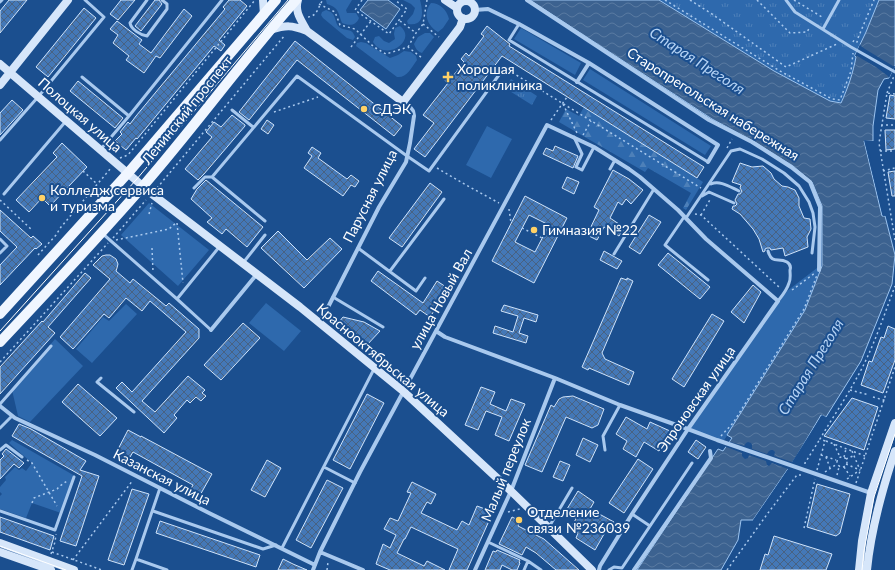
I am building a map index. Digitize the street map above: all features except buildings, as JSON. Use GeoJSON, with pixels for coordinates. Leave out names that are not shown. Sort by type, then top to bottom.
{"type":"FeatureCollection","features":[{"type":"Feature","properties":{"kind":"main road","name":"Ленинский проспект"},"geometry":{"type":"LineString","coordinates":[[0,314],[128,173],[276,0]]}},
{"type":"Feature","properties":{"kind":"main road","name":"Ленинский проспект"},"geometry":{"type":"LineString","coordinates":[[0,342],[75,263],[143,186],[269,30],[297,0]]}},
{"type":"Feature","properties":{"kind":"street"},"geometry":{"type":"LineString","coordinates":[[0,85],[68,0]]}},
{"type":"Feature","properties":{"kind":"street"},"geometry":{"type":"LineString","coordinates":[[263,0],[264,15]]}},
{"type":"Feature","properties":{"kind":"street"},"geometry":{"type":"LineString","coordinates":[[297,0],[297,11],[307,31]]}},
{"type":"Feature","properties":{"kind":"street"},"geometry":{"type":"LineString","coordinates":[[444,0],[457,8]]}},
{"type":"Feature","properties":{"kind":"street","name":"Старопрегольская набережная"},"geometry":{"type":"LineString","coordinates":[[527,0],[709,120],[752,142],[792,167],[810,182],[820,207],[819,270]]}},
{"type":"Feature","properties":{"kind":"street"},"geometry":{"type":"LineString","coordinates":[[463,1],[469,1],[473,4],[475,10],[469,19],[463,18],[458,14],[457,8],[463,1]]}},
{"type":"Feature","properties":{"kind":"street"},"geometry":{"type":"LineString","coordinates":[[475,10],[488,9],[519,24],[588,63],[718,145],[708,162]]}},
{"type":"Feature","properties":{"kind":"street"},"geometry":{"type":"LineString","coordinates":[[403,102],[460,27],[463,18]]}},
{"type":"Feature","properties":{"kind":"street"},"geometry":{"type":"LineString","coordinates":[[269,30],[283,26],[291,26],[307,31]]}},
{"type":"Feature","properties":{"kind":"street","name":"Парусная улица"},"geometry":{"type":"LineString","coordinates":[[307,31],[410,107],[414,116],[406,162],[379,207],[320,323]]}},
{"type":"Feature","properties":{"kind":"street"},"geometry":{"type":"LineString","coordinates":[[577,82],[588,63]]}},
{"type":"Feature","properties":{"kind":"street","name":"Полоцкая улица"},"geometry":{"type":"LineString","coordinates":[[0,64],[143,186]]}},
{"type":"Feature","properties":{"kind":"street"},"geometry":{"type":"LineString","coordinates":[[547,125],[594,147],[629,169],[654,189],[706,239],[778,302]]}},
{"type":"Feature","properties":{"kind":"street","name":"улица Новый Вал"},"geometry":{"type":"LineString","coordinates":[[313,570],[320,552],[403,391],[547,125]]}},
{"type":"Feature","properties":{"kind":"street","name":"Краснооктябрьская улица"},"geometry":{"type":"LineString","coordinates":[[143,186],[152,198],[221,246],[320,323],[403,391],[511,491],[592,570]]}},
{"type":"Feature","properties":{"kind":"street"},"geometry":{"type":"LineString","coordinates":[[211,330],[257,274]]}},
{"type":"Feature","properties":{"kind":"street","name":"Эпроновская улица"},"geometry":{"type":"LineString","coordinates":[[599,570],[632,514],[688,429],[778,302]]}},
{"type":"Feature","properties":{"kind":"street"},"geometry":{"type":"LineString","coordinates":[[436,331],[446,337],[555,378],[620,405],[871,493]]}},
{"type":"Feature","properties":{"kind":"street","name":"Малый переулок"},"geometry":{"type":"LineString","coordinates":[[475,570],[511,491],[555,378]]}},
{"type":"Feature","properties":{"kind":"street","name":"Казанская улица"},"geometry":{"type":"LineString","coordinates":[[0,405],[12,416],[95,455],[315,564]]}},
{"type":"Feature","properties":{"kind":"street"},"geometry":{"type":"LineString","coordinates":[[859,570],[862,541],[871,493],[895,423]]}},
{"type":"Feature","properties":{"kind":"street"},"geometry":{"type":"LineString","coordinates":[[634,570],[711,458],[710,451]]}},
{"type":"Feature","properties":{"kind":"street"},"geometry":{"type":"LineString","coordinates":[[867,570],[880,497],[895,451]]}},
{"type":"Feature","properties":{"kind":"street"},"geometry":{"type":"LineString","coordinates":[[0,543],[48,562],[74,570]]}},
{"type":"Feature","properties":{"kind":"street"},"geometry":{"type":"LineString","coordinates":[[0,552],[48,562]]}},
{"type":"Feature","properties":{"kind":"street"},"geometry":{"type":"LineString","coordinates":[[320,552],[362,570]]}},
{"type":"Feature","properties":{"kind":"lane"},"geometry":{"type":"LineString","coordinates":[[0,140],[104,18],[85,0]]}},
{"type":"Feature","properties":{"kind":"lane"},"geometry":{"type":"LineString","coordinates":[[147,0],[130,23],[131,27],[147,36],[168,9],[167,4],[162,0]]}},
{"type":"Feature","properties":{"kind":"lane"},"geometry":{"type":"LineString","coordinates":[[100,150],[222,0]]}},
{"type":"Feature","properties":{"kind":"lane"},"geometry":{"type":"LineString","coordinates":[[786,0],[795,12],[894,72]]}},
{"type":"Feature","properties":{"kind":"lane"},"geometry":{"type":"LineString","coordinates":[[823,28],[839,0]]}},
{"type":"Feature","properties":{"kind":"lane"},"geometry":{"type":"LineString","coordinates":[[519,24],[509,40],[708,162]]}},
{"type":"Feature","properties":{"kind":"lane"},"geometry":{"type":"LineString","coordinates":[[212,177],[297,76],[429,171],[504,68]]}},
{"type":"Feature","properties":{"kind":"lane"},"geometry":{"type":"LineString","coordinates":[[82,77],[129,116]]}},
{"type":"Feature","properties":{"kind":"lane"},"geometry":{"type":"LineString","coordinates":[[232,110],[253,128]]}},
{"type":"Feature","properties":{"kind":"lane"},"geometry":{"type":"LineString","coordinates":[[4,194],[66,121]]}},
{"type":"Feature","properties":{"kind":"lane"},"geometry":{"type":"LineString","coordinates":[[574,138],[582,154],[576,167],[582,170],[594,147]]}},
{"type":"Feature","properties":{"kind":"lane"},"geometry":{"type":"LineString","coordinates":[[708,280],[665,245],[701,198],[731,151],[740,149],[762,159],[793,179],[799,186],[814,213],[815,227],[812,253]]}},
{"type":"Feature","properties":{"kind":"lane"},"geometry":{"type":"LineString","coordinates":[[610,169],[615,160]]}},
{"type":"Feature","properties":{"kind":"lane"},"geometry":{"type":"LineString","coordinates":[[194,188],[205,177],[212,177],[265,221]]}},
{"type":"Feature","properties":{"kind":"lane"},"geometry":{"type":"LineString","coordinates":[[709,185],[716,182],[739,191]]}},
{"type":"Feature","properties":{"kind":"lane"},"geometry":{"type":"LineString","coordinates":[[614,254],[654,189]]}},
{"type":"Feature","properties":{"kind":"lane"},"geometry":{"type":"LineString","coordinates":[[701,198],[709,192],[734,203]]}},
{"type":"Feature","properties":{"kind":"lane"},"geometry":{"type":"LineString","coordinates":[[390,271],[444,199]]}},
{"type":"Feature","properties":{"kind":"lane"},"geometry":{"type":"LineString","coordinates":[[102,233],[211,330]]}},
{"type":"Feature","properties":{"kind":"lane"},"geometry":{"type":"LineString","coordinates":[[243,263],[265,234]]}},
{"type":"Feature","properties":{"kind":"lane"},"geometry":{"type":"LineString","coordinates":[[0,239],[7,246],[0,253]]}},
{"type":"Feature","properties":{"kind":"lane"},"geometry":{"type":"LineString","coordinates":[[177,299],[221,246]]}},
{"type":"Feature","properties":{"kind":"lane"},"geometry":{"type":"LineString","coordinates":[[358,248],[416,291],[426,278]]}},
{"type":"Feature","properties":{"kind":"lane","name":"Эпроновская улица"},"geometry":{"type":"LineString","coordinates":[[768,251],[769,257],[784,261],[790,266],[790,282],[778,302]]}},
{"type":"Feature","properties":{"kind":"lane"},"geometry":{"type":"LineString","coordinates":[[333,297],[383,327]]}},
{"type":"Feature","properties":{"kind":"lane"},"geometry":{"type":"LineString","coordinates":[[0,405],[51,346]]}},
{"type":"Feature","properties":{"kind":"lane"},"geometry":{"type":"LineString","coordinates":[[282,548],[375,368]]}},
{"type":"Feature","properties":{"kind":"lane"},"geometry":{"type":"LineString","coordinates":[[101,378],[97,382],[134,412]]}},
{"type":"Feature","properties":{"kind":"lane"},"geometry":{"type":"LineString","coordinates":[[605,450],[603,436],[620,405]]}},
{"type":"Feature","properties":{"kind":"lane"},"geometry":{"type":"LineString","coordinates":[[0,428],[12,416]]}},
{"type":"Feature","properties":{"kind":"lane"},"geometry":{"type":"LineString","coordinates":[[0,450],[6,445],[22,457]]}},
{"type":"Feature","properties":{"kind":"lane"},"geometry":{"type":"LineString","coordinates":[[609,570],[614,567],[622,568],[692,463]]}},
{"type":"Feature","properties":{"kind":"lane"},"geometry":{"type":"LineString","coordinates":[[324,466],[355,483]]}},
{"type":"Feature","properties":{"kind":"lane"},"geometry":{"type":"LineString","coordinates":[[0,511],[55,530],[74,477]]}},
{"type":"Feature","properties":{"kind":"lane"},"geometry":{"type":"LineString","coordinates":[[132,570],[160,488]]}},
{"type":"Feature","properties":{"kind":"lane"},"geometry":{"type":"LineString","coordinates":[[548,527],[572,488]]}},
{"type":"Feature","properties":{"kind":"lane"},"geometry":{"type":"LineString","coordinates":[[153,511],[263,549],[276,545]]}},
{"type":"Feature","properties":{"kind":"lane"},"geometry":{"type":"LineString","coordinates":[[632,514],[650,526]]}},
{"type":"Feature","properties":{"kind":"lane"},"geometry":{"type":"LineString","coordinates":[[488,542],[528,561],[541,570]]}},
{"type":"Feature","properties":{"kind":"lane"},"geometry":{"type":"LineString","coordinates":[[136,559],[167,570]]}},
{"type":"Feature","properties":{"kind":"lane"},"geometry":{"type":"LineString","coordinates":[[524,570],[528,561]]}},
{"type":"Feature","properties":{"kind":"path"},"geometry":{"type":"LineString","coordinates":[[38,255],[115,163],[120,158],[128,155],[255,0]]}},
{"type":"Feature","properties":{"kind":"path"},"geometry":{"type":"LineString","coordinates":[[300,17],[312,16],[317,12],[319,4],[323,0]]}},
{"type":"Feature","properties":{"kind":"path"},"geometry":{"type":"LineString","coordinates":[[362,0],[355,10],[389,34],[407,9],[395,0]]}},
{"type":"Feature","properties":{"kind":"path"},"geometry":{"type":"LineString","coordinates":[[319,4],[335,12],[340,25],[355,28],[374,47],[386,54],[408,47],[423,24],[427,0]]}},
{"type":"Feature","properties":{"kind":"path"},"geometry":{"type":"LineString","coordinates":[[665,0],[780,71],[832,99],[840,100],[851,71],[853,54]]}},
{"type":"Feature","properties":{"kind":"path"},"geometry":{"type":"LineString","coordinates":[[690,0],[786,67],[824,51],[842,41]]}},
{"type":"Feature","properties":{"kind":"path"},"geometry":{"type":"LineString","coordinates":[[757,0],[790,33],[807,32],[813,23]]}},
{"type":"Feature","properties":{"kind":"path"},"geometry":{"type":"LineString","coordinates":[[794,0],[822,17],[827,16],[831,8],[834,9]]}},
{"type":"Feature","properties":{"kind":"path"},"geometry":{"type":"LineString","coordinates":[[854,40],[857,42],[874,0]]}},
{"type":"Feature","properties":{"kind":"path"},"geometry":{"type":"LineString","coordinates":[[399,20],[416,33]]}},
{"type":"Feature","properties":{"kind":"path"},"geometry":{"type":"LineString","coordinates":[[351,47],[371,21]]}},
{"type":"Feature","properties":{"kind":"path"},"geometry":{"type":"LineString","coordinates":[[423,24],[439,36]]}},
{"type":"Feature","properties":{"kind":"path"},"geometry":{"type":"LineString","coordinates":[[0,362],[110,241],[152,198],[291,26]]}},
{"type":"Feature","properties":{"kind":"path"},"geometry":{"type":"LineString","coordinates":[[408,47],[422,58]]}},
{"type":"Feature","properties":{"kind":"path"},"geometry":{"type":"LineString","coordinates":[[504,68],[703,189]]}},
{"type":"Feature","properties":{"kind":"path"},"geometry":{"type":"LineString","coordinates":[[894,72],[887,93],[879,143],[895,240]]}},
{"type":"Feature","properties":{"kind":"path"},"geometry":{"type":"LineString","coordinates":[[887,93],[895,94]]}},
{"type":"Feature","properties":{"kind":"path"},"geometry":{"type":"LineString","coordinates":[[272,113],[324,96]]}},
{"type":"Feature","properties":{"kind":"path"},"geometry":{"type":"LineString","coordinates":[[547,125],[567,97]]}},
{"type":"Feature","properties":{"kind":"path"},"geometry":{"type":"LineString","coordinates":[[563,104],[580,141]]}},
{"type":"Feature","properties":{"kind":"path"},"geometry":{"type":"LineString","coordinates":[[580,141],[591,121]]}},
{"type":"Feature","properties":{"kind":"path"},"geometry":{"type":"LineString","coordinates":[[882,125],[895,125]]}},
{"type":"Feature","properties":{"kind":"path"},"geometry":{"type":"LineString","coordinates":[[880,151],[895,151]]}},
{"type":"Feature","properties":{"kind":"path"},"geometry":{"type":"LineString","coordinates":[[433,165],[499,203]]}},
{"type":"Feature","properties":{"kind":"path"},"geometry":{"type":"LineString","coordinates":[[883,171],[895,168]]}},
{"type":"Feature","properties":{"kind":"path"},"geometry":{"type":"LineString","coordinates":[[83,172],[97,184]]}},
{"type":"Feature","properties":{"kind":"path"},"geometry":{"type":"LineString","coordinates":[[149,214],[152,198]]}},
{"type":"Feature","properties":{"kind":"path"},"geometry":{"type":"LineString","coordinates":[[0,200],[32,230]]}},
{"type":"Feature","properties":{"kind":"path"},"geometry":{"type":"LineString","coordinates":[[509,208],[512,223]]}},
{"type":"Feature","properties":{"kind":"path"},"geometry":{"type":"LineString","coordinates":[[690,213],[701,215],[784,292],[789,292],[819,270]]}},
{"type":"Feature","properties":{"kind":"path"},"geometry":{"type":"LineString","coordinates":[[110,241],[168,229],[177,222],[184,291]]}},
{"type":"Feature","properties":{"kind":"path"},"geometry":{"type":"LineString","coordinates":[[522,228],[542,238]]}},
{"type":"Feature","properties":{"kind":"path"},"geometry":{"type":"LineString","coordinates":[[152,248],[154,279]]}},
{"type":"Feature","properties":{"kind":"path"},"geometry":{"type":"LineString","coordinates":[[717,440],[733,423],[804,309],[819,270]]}},
{"type":"Feature","properties":{"kind":"path"},"geometry":{"type":"LineString","coordinates":[[727,570],[768,512],[797,475],[803,476],[804,470],[808,466],[805,463],[850,390],[865,362],[895,286]]}},
{"type":"Feature","properties":{"kind":"path"},"geometry":{"type":"LineString","coordinates":[[854,488],[895,367]]}},
{"type":"Feature","properties":{"kind":"path"},"geometry":{"type":"LineString","coordinates":[[850,390],[869,395]]}},
{"type":"Feature","properties":{"kind":"path"},"geometry":{"type":"LineString","coordinates":[[873,397],[887,401]]}},
{"type":"Feature","properties":{"kind":"path"},"geometry":{"type":"LineString","coordinates":[[820,439],[865,456]]}},
{"type":"Feature","properties":{"kind":"path"},"geometry":{"type":"LineString","coordinates":[[804,528],[825,441]]}},
{"type":"Feature","properties":{"kind":"path"},"geometry":{"type":"LineString","coordinates":[[834,444],[840,457]]}},
{"type":"Feature","properties":{"kind":"path"},"geometry":{"type":"LineString","coordinates":[[844,457],[847,449]]}},
{"type":"Feature","properties":{"kind":"path"},"geometry":{"type":"LineString","coordinates":[[852,451],[860,470]]}},
{"type":"Feature","properties":{"kind":"path"},"geometry":{"type":"LineString","coordinates":[[821,455],[836,460]]}},
{"type":"Feature","properties":{"kind":"path"},"geometry":{"type":"LineString","coordinates":[[846,459],[854,455]]}},
{"type":"Feature","properties":{"kind":"path"},"geometry":{"type":"LineString","coordinates":[[826,456],[830,468]]}},
{"type":"Feature","properties":{"kind":"path"},"geometry":{"type":"LineString","coordinates":[[22,457],[32,463],[61,513]]}},
{"type":"Feature","properties":{"kind":"path"},"geometry":{"type":"LineString","coordinates":[[836,460],[840,457],[844,457],[846,459],[846,464],[844,467]]}},
{"type":"Feature","properties":{"kind":"path"},"geometry":{"type":"LineString","coordinates":[[836,460],[839,467]]}},
{"type":"Feature","properties":{"kind":"path"},"geometry":{"type":"LineString","coordinates":[[818,475],[837,464]]}},
{"type":"Feature","properties":{"kind":"path"},"geometry":{"type":"LineString","coordinates":[[846,464],[860,470]]}},
{"type":"Feature","properties":{"kind":"path"},"geometry":{"type":"LineString","coordinates":[[839,467],[844,467]]}},
{"type":"Feature","properties":{"kind":"path"},"geometry":{"type":"LineString","coordinates":[[835,480],[839,467]]}},
{"type":"Feature","properties":{"kind":"path"},"geometry":{"type":"LineString","coordinates":[[844,467],[850,476]]}},
{"type":"Feature","properties":{"kind":"path"},"geometry":{"type":"LineString","coordinates":[[841,483],[860,470]]}},
{"type":"Feature","properties":{"kind":"path"},"geometry":{"type":"LineString","coordinates":[[73,560],[136,476]]}},
{"type":"Feature","properties":{"kind":"path"},"geometry":{"type":"LineString","coordinates":[[32,503],[34,498],[50,493],[74,477]]}},
{"type":"Feature","properties":{"kind":"path"},"geometry":{"type":"LineString","coordinates":[[504,513],[521,509]]}},
{"type":"Feature","properties":{"kind":"path"},"geometry":{"type":"LineString","coordinates":[[55,530],[56,536],[48,562],[73,560],[102,570]]}},
{"type":"Feature","properties":{"kind":"path"},"geometry":{"type":"LineString","coordinates":[[327,570],[328,555]]}},
{"type":"Feature","properties":{"kind":"path"},"geometry":{"type":"LineString","coordinates":[[730,570],[731,564]]}},
{"type":"Feature","properties":{"kind":"green space"},"geometry":{"type":"Polygon","coordinates":[[[326,0],[352,0],[346,10],[347,13],[356,13],[359,18],[358,21],[352,25],[342,23],[338,11],[334,7],[327,4],[326,0]]]}},
{"type":"Feature","properties":{"kind":"green space"},"geometry":{"type":"Polygon","coordinates":[[[403,0],[420,0],[422,17],[420,21],[414,24],[408,24],[407,21],[413,14],[415,8],[403,0]]]}},
{"type":"Feature","properties":{"kind":"green space"},"geometry":{"type":"Polygon","coordinates":[[[659,0],[879,0],[855,55],[852,74],[841,103],[830,101],[774,71],[659,0]]]}},
{"type":"Feature","properties":{"kind":"green space"},"geometry":{"type":"Polygon","coordinates":[[[431,3],[437,4],[443,8],[449,19],[443,28],[438,32],[431,26],[427,19],[428,7],[431,3]]]}},
{"type":"Feature","properties":{"kind":"green space"},"geometry":{"type":"Polygon","coordinates":[[[326,10],[333,15],[339,27],[354,34],[355,37],[353,40],[347,38],[323,18],[321,15],[322,12],[326,10]]]}},
{"type":"Feature","properties":{"kind":"green space"},"geometry":{"type":"Polygon","coordinates":[[[400,26],[405,32],[405,37],[403,43],[398,47],[392,50],[385,50],[379,48],[373,42],[375,37],[379,36],[384,41],[389,43],[395,39],[395,28],[400,26]]]}},
{"type":"Feature","properties":{"kind":"green space"},"geometry":{"type":"Polygon","coordinates":[[[521,28],[581,63],[575,75],[514,39],[521,28]]]}},
{"type":"Feature","properties":{"kind":"green space"},"geometry":{"type":"Polygon","coordinates":[[[425,33],[430,33],[434,37],[422,53],[417,50],[414,44],[418,37],[425,33]]]}},
{"type":"Feature","properties":{"kind":"green space"},"geometry":{"type":"Polygon","coordinates":[[[357,43],[366,43],[390,58],[404,51],[411,52],[416,56],[417,60],[404,76],[397,77],[356,46],[357,43]]]}},
{"type":"Feature","properties":{"kind":"green space"},"geometry":{"type":"Polygon","coordinates":[[[590,69],[711,146],[705,155],[583,80],[590,69]]]}},
{"type":"Feature","properties":{"kind":"green space"},"geometry":{"type":"Polygon","coordinates":[[[511,79],[537,96],[532,105],[505,88],[511,79]]]}},
{"type":"Feature","properties":{"kind":"green space"},"geometry":{"type":"Polygon","coordinates":[[[584,107],[703,182],[686,210],[683,208],[691,193],[648,168],[645,172],[559,122],[566,109],[579,116],[584,107]]]}},
{"type":"Feature","properties":{"kind":"green space"},"geometry":{"type":"Polygon","coordinates":[[[487,126],[512,139],[491,178],[466,165],[487,126]]]}},
{"type":"Feature","properties":{"kind":"green space"},"geometry":{"type":"Polygon","coordinates":[[[149,203],[209,250],[178,286],[121,235],[149,203]]]}},
{"type":"Feature","properties":{"kind":"green space"},"geometry":{"type":"Polygon","coordinates":[[[822,266],[805,310],[723,442],[688,429],[787,291],[817,268],[822,266]]]}},
{"type":"Feature","properties":{"kind":"green space"},"geometry":{"type":"Polygon","coordinates":[[[266,303],[301,331],[284,351],[249,323],[266,303]]]}},
{"type":"Feature","properties":{"kind":"green space"},"geometry":{"type":"Polygon","coordinates":[[[126,304],[137,314],[92,363],[76,349],[103,317],[109,321],[126,304]]]}},
{"type":"Feature","properties":{"kind":"green space"},"geometry":{"type":"Polygon","coordinates":[[[55,339],[83,366],[30,422],[18,416],[12,390],[55,339]]]}},
{"type":"Feature","properties":{"kind":"green space"},"geometry":{"type":"Polygon","coordinates":[[[12,440],[75,476],[61,513],[32,503],[26,518],[0,509],[0,496],[2,494],[0,492],[0,487],[6,480],[5,477],[15,467],[19,470],[22,468],[26,471],[32,463],[9,443],[12,440]]]}},
{"type":"Feature","properties":{"kind":"water"},"geometry":{"type":"Polygon","coordinates":[[[368,0],[388,0],[400,9],[386,29],[360,10],[368,0]]]}},
{"type":"Feature","properties":{"kind":"water","name":"Старая Преголя"},"geometry":{"type":"Polygon","coordinates":[[[530,0],[659,0],[774,71],[830,101],[841,103],[852,75],[856,57],[855,55],[879,0],[895,0],[895,65],[889,78],[884,79],[878,90],[873,126],[873,141],[864,141],[882,216],[885,216],[895,255],[892,284],[861,361],[826,417],[821,415],[796,457],[753,520],[741,520],[738,540],[721,570],[637,570],[718,449],[723,451],[732,438],[727,435],[805,310],[822,266],[822,206],[812,182],[793,166],[753,141],[712,119],[530,0]]]}},
{"type":"Feature","properties":{"kind":"pier"},"geometry":{"type":"Polygon","coordinates":[[[860,44],[865,49],[895,66],[889,78],[876,67],[855,56],[860,44]]]}},
{"type":"Feature","properties":{"kind":"pier"},"geometry":{"type":"Polygon","coordinates":[[[864,140],[873,141],[873,143],[867,143],[885,216],[883,216],[864,140]]]}},
{"type":"Feature","properties":{"kind":"pier"},"geometry":{"type":"Polygon","coordinates":[[[822,415],[826,417],[825,419],[822,418],[798,459],[755,520],[753,520],[788,469],[772,463],[769,466],[767,465],[766,461],[749,455],[748,458],[745,459],[742,456],[742,453],[724,446],[727,441],[744,446],[748,442],[751,443],[752,449],[767,454],[769,451],[773,450],[775,452],[774,456],[792,462],[822,415]]]}},
{"type":"Feature","properties":{"kind":"tram line"},"geometry":{"type":"LineString","coordinates":[[0,331],[136,180],[288,0]]}},
{"type":"Feature","properties":{"kind":"tram line"},"geometry":{"type":"LineString","coordinates":[[862,570],[874,497],[895,434]]}},
{"type":"Feature","properties":{"kind":"tram line"},"geometry":{"type":"LineString","coordinates":[[0,546],[66,570]]}},
{"type":"Feature","properties":{"kind":"place","name":"Хорошая поликлиника"},"geometry":{"type":"Point","coordinates":[448,77]}},
{"type":"Feature","properties":{"kind":"place","name":"СДЭК"},"geometry":{"type":"Point","coordinates":[364,109]}},
{"type":"Feature","properties":{"kind":"place","name":"Колледж сервиса и туризма"},"geometry":{"type":"Point","coordinates":[42,198]}},
{"type":"Feature","properties":{"kind":"place","name":"Гимназия №22"},"geometry":{"type":"Point","coordinates":[534,230]}},
{"type":"Feature","properties":{"kind":"place","name":"Отделение связи №236039"},"geometry":{"type":"Point","coordinates":[519,520]}}]}
